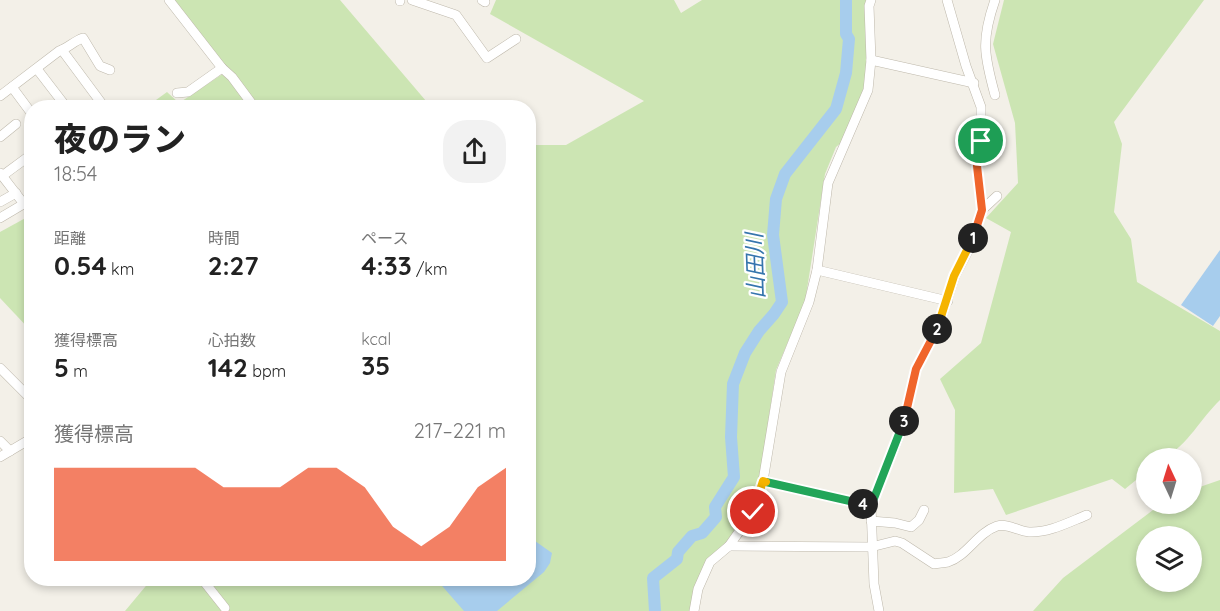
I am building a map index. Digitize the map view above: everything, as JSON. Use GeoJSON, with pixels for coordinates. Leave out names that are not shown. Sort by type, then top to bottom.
{"type":"FeatureCollection","features":[{"type":"Feature","properties":{"kind":"street"},"geometry":{"type":"LineString","coordinates":[[169,0],[249,100]]}},
{"type":"Feature","properties":{"kind":"street"},"geometry":{"type":"LineString","coordinates":[[412,0],[456,15],[487,58],[516,39]]}},
{"type":"Feature","properties":{"kind":"street"},"geometry":{"type":"LineString","coordinates":[[694,611],[698,589],[710,562],[729,546],[753,512],[763,481],[781,372],[807,310],[817,270],[828,183],[868,90],[872,60],[869,6],[871,0]]}},
{"type":"Feature","properties":{"kind":"street"},"geometry":{"type":"LineString","coordinates":[[879,611],[871,547],[871,506],[900,434],[916,369],[937,331],[954,276],[970,247],[982,210],[977,166],[982,117],[979,96],[947,0]]}},
{"type":"Feature","properties":{"kind":"street"},"geometry":{"type":"LineString","coordinates":[[994,94],[984,51],[985,31],[995,0]]}},
{"type":"Feature","properties":{"kind":"street"},"geometry":{"type":"LineString","coordinates":[[0,96],[62,50],[83,38],[100,66],[110,70]]}},
{"type":"Feature","properties":{"kind":"street"},"geometry":{"type":"LineString","coordinates":[[62,50],[99,100]]}},
{"type":"Feature","properties":{"kind":"street"},"geometry":{"type":"LineString","coordinates":[[872,60],[974,83]]}},
{"type":"Feature","properties":{"kind":"street"},"geometry":{"type":"LineString","coordinates":[[177,93],[188,92],[222,68]]}},
{"type":"Feature","properties":{"kind":"street"},"geometry":{"type":"LineString","coordinates":[[37,69],[61,100]]}},
{"type":"Feature","properties":{"kind":"street"},"geometry":{"type":"LineString","coordinates":[[12,87],[24,103]]}},
{"type":"Feature","properties":{"kind":"street"},"geometry":{"type":"LineString","coordinates":[[0,137],[16,124]]}},
{"type":"Feature","properties":{"kind":"street"},"geometry":{"type":"LineString","coordinates":[[24,159],[1,175],[24,199]]}},
{"type":"Feature","properties":{"kind":"street"},"geometry":{"type":"LineString","coordinates":[[0,202],[16,193]]}},
{"type":"Feature","properties":{"kind":"street"},"geometry":{"type":"LineString","coordinates":[[982,210],[997,196]]}},
{"type":"Feature","properties":{"kind":"street"},"geometry":{"type":"LineString","coordinates":[[0,218],[24,204]]}},
{"type":"Feature","properties":{"kind":"street"},"geometry":{"type":"LineString","coordinates":[[817,270],[948,301]]}},
{"type":"Feature","properties":{"kind":"street"},"geometry":{"type":"LineString","coordinates":[[0,368],[24,392]]}},
{"type":"Feature","properties":{"kind":"street"},"geometry":{"type":"LineString","coordinates":[[0,385],[9,377]]}},
{"type":"Feature","properties":{"kind":"street"},"geometry":{"type":"LineString","coordinates":[[0,441],[10,451]]}},
{"type":"Feature","properties":{"kind":"street"},"geometry":{"type":"LineString","coordinates":[[0,457],[24,443]]}},
{"type":"Feature","properties":{"kind":"street"},"geometry":{"type":"LineString","coordinates":[[763,481],[871,506]]}},
{"type":"Feature","properties":{"kind":"street"},"geometry":{"type":"LineString","coordinates":[[871,521],[911,526],[919,520],[924,510]]}},
{"type":"Feature","properties":{"kind":"street"},"geometry":{"type":"LineString","coordinates":[[729,546],[871,547],[895,541],[902,543],[934,564],[949,562],[988,530],[1001,525],[1029,532],[1049,530],[1087,515]]}},
{"type":"Feature","properties":{"kind":"street"},"geometry":{"type":"LineString","coordinates":[[208,586],[225,608]]}},
{"type":"Feature","properties":{"kind":"green space"},"geometry":{"type":"Polygon","coordinates":[[[174,0],[340,0],[425,100],[184,100],[227,71],[174,0]]]}},
{"type":"Feature","properties":{"kind":"green space"},"geometry":{"type":"Polygon","coordinates":[[[496,0],[674,0],[681,13],[702,0],[868,0],[868,42],[864,89],[842,142],[836,147],[825,174],[805,302],[776,370],[759,482],[750,511],[695,586],[690,611],[125,611],[146,586],[536,586],[536,145],[566,145],[644,101],[490,14],[496,0]]]}},
{"type":"Feature","properties":{"kind":"green space"},"geometry":{"type":"Polygon","coordinates":[[[1004,0],[1204,0],[1114,122],[1122,144],[1114,212],[1131,239],[1137,282],[1220,331],[1220,400],[1178,448],[1136,448],[1136,480],[1125,489],[1112,479],[1006,515],[993,489],[954,493],[955,410],[940,379],[981,343],[1011,232],[986,218],[1018,183],[1015,123],[993,44],[1004,0]]]}},
{"type":"Feature","properties":{"kind":"green space"},"geometry":{"type":"Polygon","coordinates":[[[167,92],[176,100],[156,100],[167,92]]]}},
{"type":"Feature","properties":{"kind":"green space"},"geometry":{"type":"Polygon","coordinates":[[[24,219],[24,324],[0,298],[0,232],[24,219]]]}},
{"type":"Feature","properties":{"kind":"green space"},"geometry":{"type":"Polygon","coordinates":[[[1220,480],[1220,611],[1033,611],[1063,578],[1148,514],[1202,514],[1202,486],[1220,480]]]}},
{"type":"Feature","properties":{"kind":"water"},"geometry":{"type":"Polygon","coordinates":[[[1220,250],[1220,316],[1213,326],[1181,305],[1220,250]]]}},
{"type":"Feature","properties":{"kind":"water"},"geometry":{"type":"Polygon","coordinates":[[[536,542],[552,553],[550,563],[536,579],[536,542]]]}},
{"type":"Feature","properties":{"kind":"water"},"geometry":{"type":"Polygon","coordinates":[[[442,586],[527,586],[497,611],[464,611],[442,586]]]}},
{"type":"Feature","properties":{"kind":"waterway","name":"山田川"},"geometry":{"type":"LineString","coordinates":[[655,611],[653,578],[677,559],[678,552],[692,536],[702,533],[716,517],[715,507],[734,477],[731,437],[733,384],[745,353],[782,302],[773,235],[776,199],[785,174],[836,109],[846,73],[849,39],[846,34],[846,0]]}},
{"type":"Feature","properties":{"kind":"route"},"geometry":{"type":"LineString","coordinates":[[753,512],[763,481],[871,506],[905,419],[916,369],[937,331],[954,276],[970,247],[982,210],[977,166],[981,141]]}}]}
